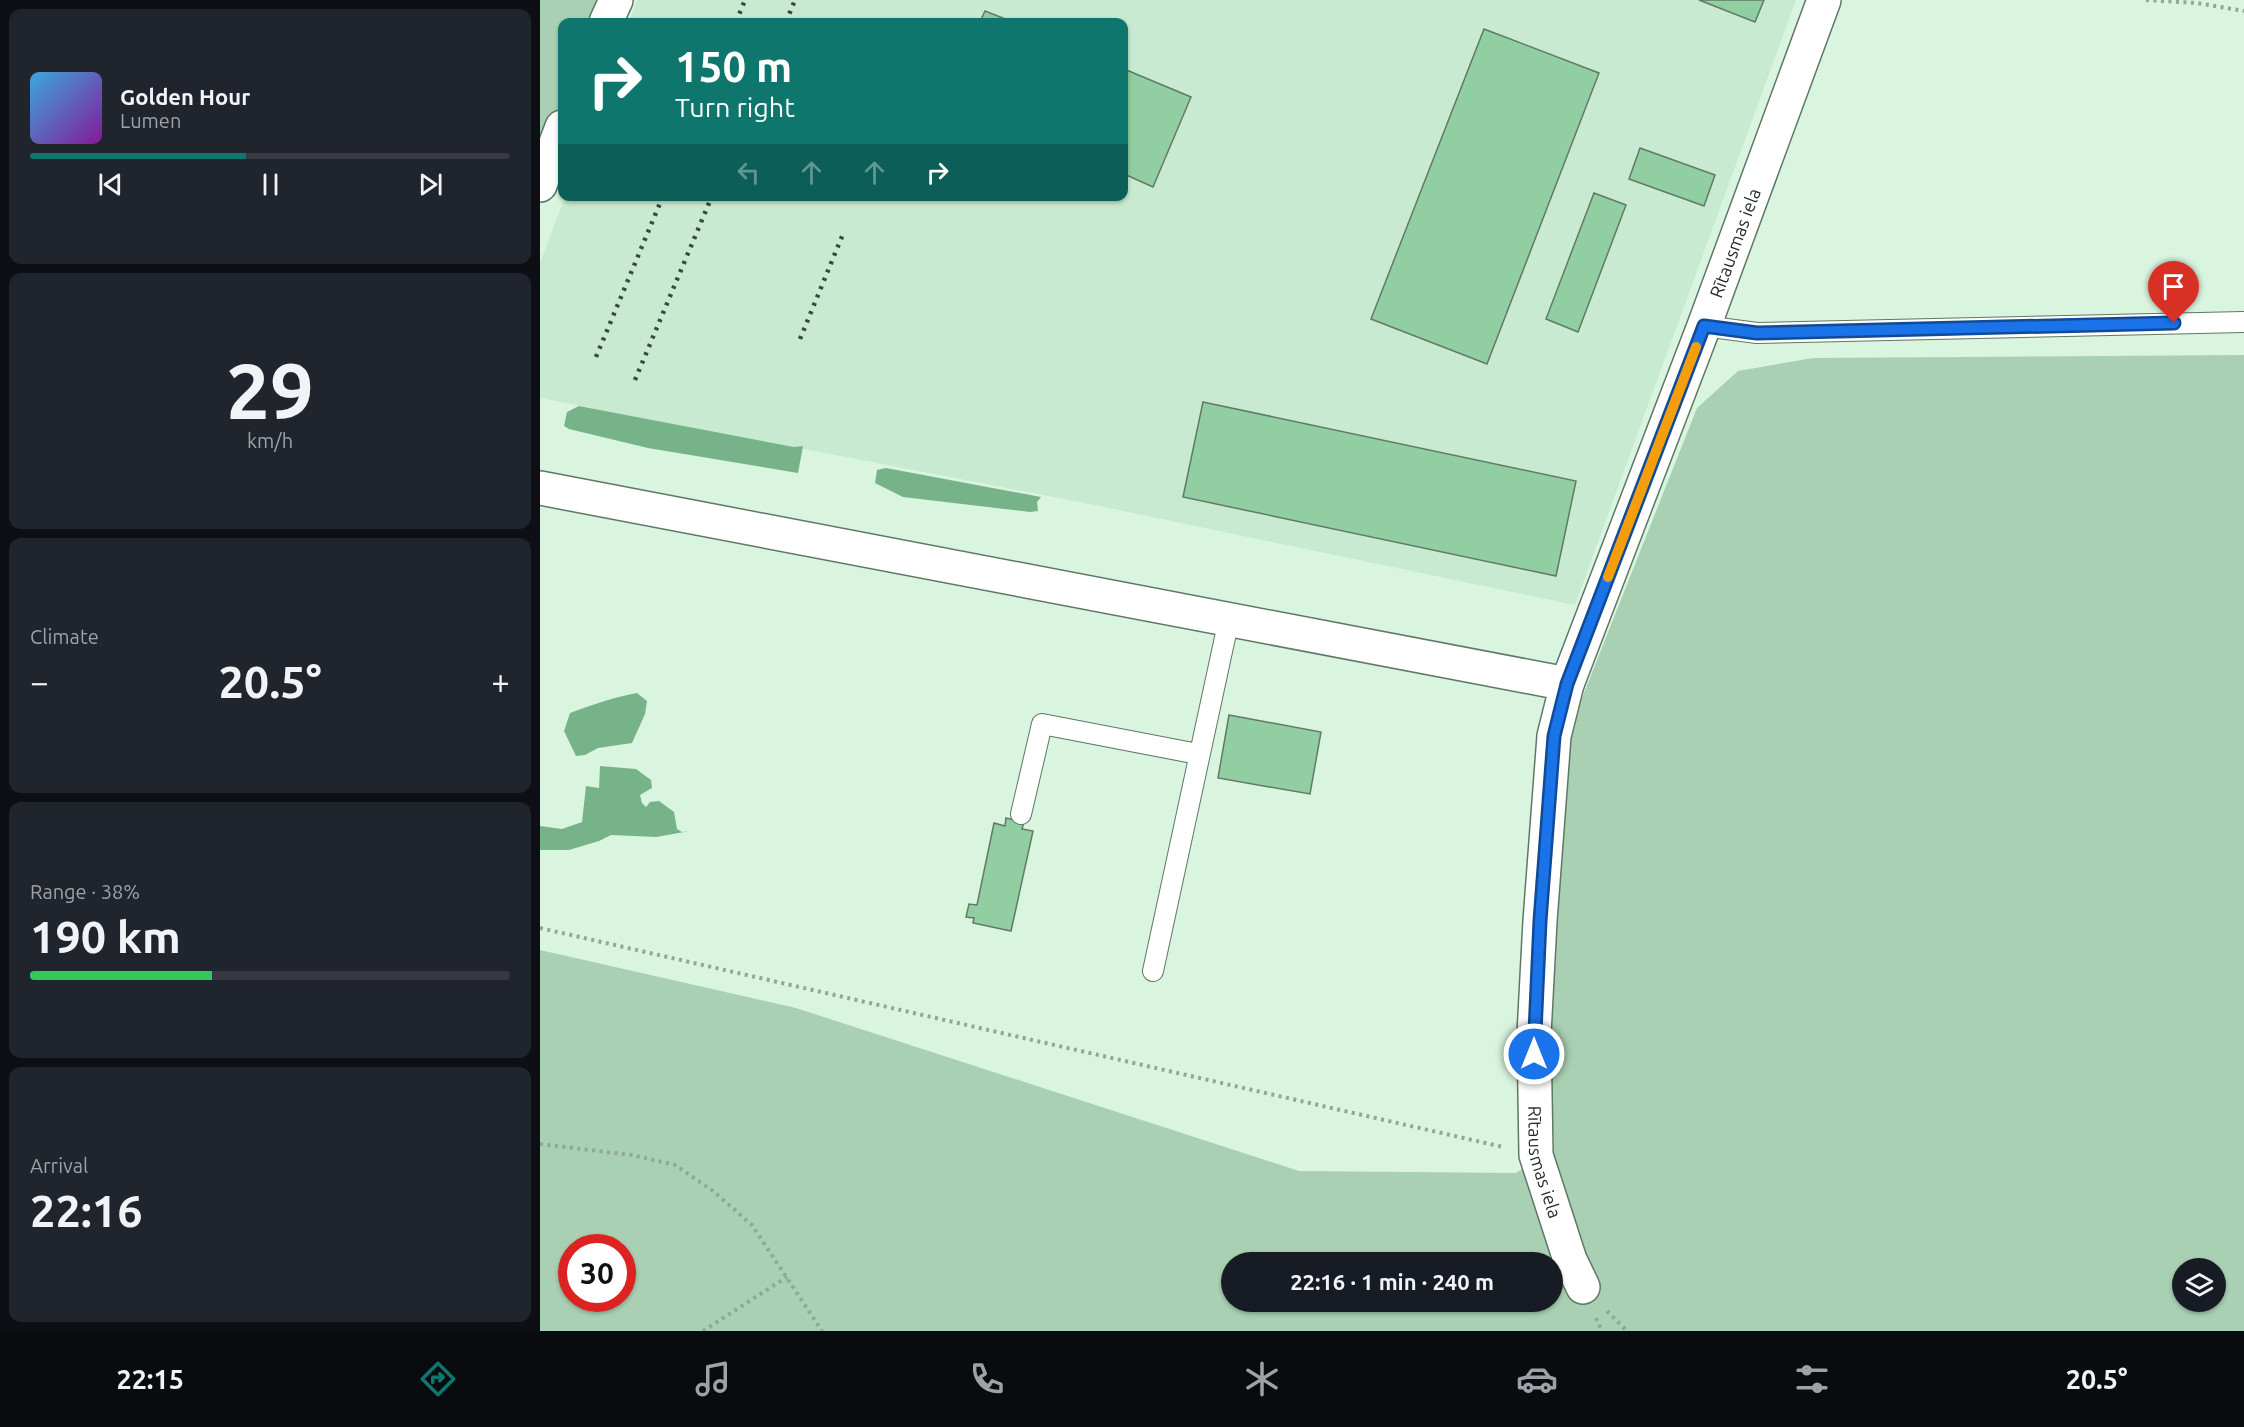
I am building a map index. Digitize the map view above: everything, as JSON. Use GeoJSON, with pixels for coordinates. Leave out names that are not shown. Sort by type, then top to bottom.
{"type":"FeatureCollection","features":[{"type":"Feature","properties":{"kind":"street"},"geometry":{"type":"LineString","coordinates":[[608,18],[616,0]]}},
{"type":"Feature","properties":{"kind":"street","name":"Rītausmas iela"},"geometry":{"type":"LineString","coordinates":[[1583,1287],[1570,1260],[1536,1155],[1534,1034],[1554,736],[1567,684],[1704,326],[1824,0]]}},
{"type":"Feature","properties":{"kind":"street"},"geometry":{"type":"LineString","coordinates":[[540,184],[558,137]]}},
{"type":"Feature","properties":{"kind":"street"},"geometry":{"type":"LineString","coordinates":[[540,488],[1567,684]]}},
{"type":"Feature","properties":{"kind":"lane"},"geometry":{"type":"LineString","coordinates":[[1704,326],[1757,333],[2244,322]]}},
{"type":"Feature","properties":{"kind":"lane"},"geometry":{"type":"LineString","coordinates":[[1153,971],[1198,754],[1229,619]]}},
{"type":"Feature","properties":{"kind":"lane"},"geometry":{"type":"LineString","coordinates":[[1022,814],[1042,724],[1198,754]]}},
{"type":"Feature","properties":{"kind":"path"},"geometry":{"type":"LineString","coordinates":[[2146,0],[2197,3],[2244,11]]}},
{"type":"Feature","properties":{"kind":"path"},"geometry":{"type":"LineString","coordinates":[[540,928],[1536,1155]]}},
{"type":"Feature","properties":{"kind":"path"},"geometry":{"type":"LineString","coordinates":[[540,1144],[632,1155],[675,1165],[713,1191],[752,1226],[822,1331]]}},
{"type":"Feature","properties":{"kind":"path"},"geometry":{"type":"LineString","coordinates":[[703,1331],[787,1277]]}},
{"type":"Feature","properties":{"kind":"shaded area"},"geometry":{"type":"Polygon","coordinates":[[[540,0],[598,0],[591,18],[558,18],[558,111],[540,163],[540,0]]]}},
{"type":"Feature","properties":{"kind":"shaded area"},"geometry":{"type":"Polygon","coordinates":[[[637,0],[1796,0],[1575,605],[1095,505],[540,398],[540,263],[563,201],[1128,201],[1128,18],[630,18],[637,0]]]}},
{"type":"Feature","properties":{"kind":"shaded area"},"geometry":{"type":"Polygon","coordinates":[[[2244,355],[2244,1331],[540,1331],[540,950],[796,1008],[1299,1171],[1516,1173],[1554,1148],[1550,1085],[1553,940],[1565,748],[1578,708],[1697,408],[1738,371],[1813,358],[2244,355]]]}},
{"type":"Feature","properties":{"kind":"shaded area"},"geometry":{"type":"Polygon","coordinates":[[[579,406],[794,447],[803,446],[798,473],[648,448],[569,429],[564,426],[567,412],[579,406]]]}},
{"type":"Feature","properties":{"kind":"shaded area"},"geometry":{"type":"Polygon","coordinates":[[[886,468],[1041,497],[1037,502],[1038,511],[1030,512],[903,497],[875,483],[877,470],[886,468]]]}},
{"type":"Feature","properties":{"kind":"shaded area"},"geometry":{"type":"Polygon","coordinates":[[[637,693],[647,701],[645,714],[632,743],[598,748],[585,755],[576,756],[564,731],[570,713],[637,693]]]}},
{"type":"Feature","properties":{"kind":"shaded area"},"geometry":{"type":"Polygon","coordinates":[[[600,766],[636,769],[651,780],[652,788],[640,795],[642,803],[646,807],[650,802],[659,801],[674,812],[677,829],[682,832],[690,831],[656,837],[611,835],[569,850],[540,850],[540,826],[562,829],[582,822],[586,786],[599,788],[600,766]]]}},
{"type":"Feature","properties":{"kind":"building"},"geometry":{"type":"Polygon","coordinates":[[[1699,0],[1764,0],[1755,22],[1699,0]]]}},
{"type":"Feature","properties":{"kind":"building"},"geometry":{"type":"Polygon","coordinates":[[[985,11],[1003,18],[982,18],[985,11]]]}},
{"type":"Feature","properties":{"kind":"building"},"geometry":{"type":"Polygon","coordinates":[[[1484,29],[1599,73],[1487,364],[1371,319],[1484,29]]]}},
{"type":"Feature","properties":{"kind":"building"},"geometry":{"type":"Polygon","coordinates":[[[1128,71],[1191,97],[1153,187],[1128,176],[1128,71]]]}},
{"type":"Feature","properties":{"kind":"building"},"geometry":{"type":"Polygon","coordinates":[[[1640,148],[1715,175],[1704,206],[1629,179],[1640,148]]]}},
{"type":"Feature","properties":{"kind":"building"},"geometry":{"type":"Polygon","coordinates":[[[1594,193],[1626,205],[1578,332],[1546,319],[1594,193]]]}},
{"type":"Feature","properties":{"kind":"building"},"geometry":{"type":"Polygon","coordinates":[[[1203,402],[1576,481],[1556,576],[1183,497],[1203,402]]]}},
{"type":"Feature","properties":{"kind":"building"},"geometry":{"type":"Polygon","coordinates":[[[1229,715],[1321,732],[1310,794],[1218,778],[1229,715]]]}},
{"type":"Feature","properties":{"kind":"building"},"geometry":{"type":"Polygon","coordinates":[[[1006,818],[1024,822],[1022,829],[1033,831],[1011,931],[973,923],[974,918],[966,917],[969,904],[977,905],[994,823],[1005,826],[1006,818]]]}},
{"type":"Feature","properties":{"kind":"railway"},"geometry":{"type":"LineString","coordinates":[[738,18],[745,0]]}},
{"type":"Feature","properties":{"kind":"railway"},"geometry":{"type":"LineString","coordinates":[[788,18],[795,0]]}},
{"type":"Feature","properties":{"kind":"railway"},"geometry":{"type":"LineString","coordinates":[[596,357],[661,201]]}},
{"type":"Feature","properties":{"kind":"railway"},"geometry":{"type":"LineString","coordinates":[[635,380],[710,201]]}},
{"type":"Feature","properties":{"kind":"railway"},"geometry":{"type":"LineString","coordinates":[[800,339],[843,234]]}},
{"type":"Feature","properties":{"kind":"slow traffic"},"geometry":{"type":"LineString","coordinates":[[1608,577],[1696,347]]}},
{"type":"Feature","properties":{"kind":"route"},"geometry":{"type":"LineString","coordinates":[[1534,1054],[1540,921],[1554,736],[1567,684],[1704,326],[1757,333],[2174,323]]}}]}
